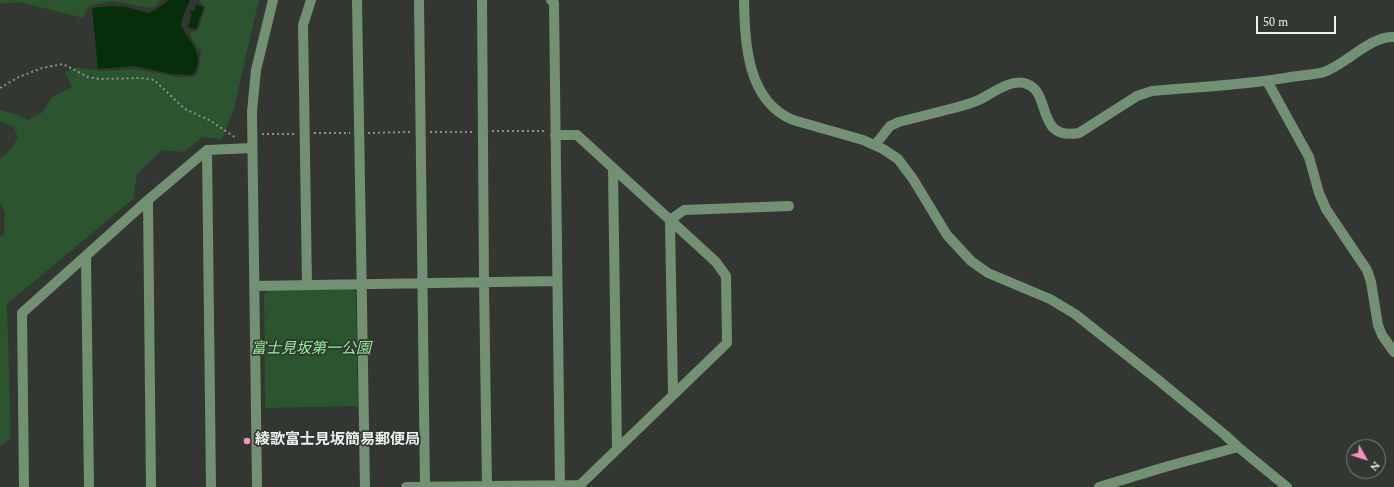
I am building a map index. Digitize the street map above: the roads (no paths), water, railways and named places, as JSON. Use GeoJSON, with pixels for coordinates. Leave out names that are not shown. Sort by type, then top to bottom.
{"type":"FeatureCollection","features":[{"type":"Feature","properties":{"kind":"street"},"geometry":{"type":"LineString","coordinates":[[257,487],[252,112],[256,70],[273,0]]}},
{"type":"Feature","properties":{"kind":"street"},"geometry":{"type":"LineString","coordinates":[[307,285],[303,25],[311,0]]}},
{"type":"Feature","properties":{"kind":"street"},"geometry":{"type":"LineString","coordinates":[[357,0],[365,487]]}},
{"type":"Feature","properties":{"kind":"street"},"geometry":{"type":"LineString","coordinates":[[419,0],[425,487]]}},
{"type":"Feature","properties":{"kind":"street"},"geometry":{"type":"LineString","coordinates":[[482,0],[487,487]]}},
{"type":"Feature","properties":{"kind":"street"},"geometry":{"type":"LineString","coordinates":[[551,0],[554,3],[556,280],[560,486]]}},
{"type":"Feature","properties":{"kind":"street"},"geometry":{"type":"LineString","coordinates":[[744,0],[744,27],[748,53],[757,84],[770,105],[784,116],[794,120],[876,145],[898,160],[912,179],[947,235],[971,261],[988,273],[1050,298],[1075,314],[1169,389],[1287,487]]}},
{"type":"Feature","properties":{"kind":"street"},"geometry":{"type":"LineString","coordinates":[[876,145],[890,126],[899,122],[980,100],[1005,86],[1017,83],[1027,84],[1034,88],[1039,95],[1049,124],[1058,132],[1068,135],[1078,133],[1137,96],[1152,91],[1267,81],[1323,72],[1336,66],[1376,41],[1388,37],[1394,38]]}},
{"type":"Feature","properties":{"kind":"street"},"geometry":{"type":"LineString","coordinates":[[1267,81],[1309,157],[1319,192],[1326,208],[1367,270],[1378,325],[1382,335],[1394,352]]}},
{"type":"Feature","properties":{"kind":"street"},"geometry":{"type":"LineString","coordinates":[[406,487],[580,485],[727,343],[726,276],[716,262],[577,135],[555,133]]}},
{"type":"Feature","properties":{"kind":"street"},"geometry":{"type":"LineString","coordinates":[[24,487],[22,313],[148,200],[207,150],[252,142]]}},
{"type":"Feature","properties":{"kind":"street"},"geometry":{"type":"LineString","coordinates":[[207,150],[211,487]]}},
{"type":"Feature","properties":{"kind":"street"},"geometry":{"type":"LineString","coordinates":[[613,168],[617,449]]}},
{"type":"Feature","properties":{"kind":"street"},"geometry":{"type":"LineString","coordinates":[[148,200],[151,487]]}},
{"type":"Feature","properties":{"kind":"street"},"geometry":{"type":"LineString","coordinates":[[670,220],[684,210],[789,206]]}},
{"type":"Feature","properties":{"kind":"street"},"geometry":{"type":"LineString","coordinates":[[670,220],[673,395]]}},
{"type":"Feature","properties":{"kind":"street"},"geometry":{"type":"LineString","coordinates":[[86,256],[89,487]]}},
{"type":"Feature","properties":{"kind":"street"},"geometry":{"type":"LineString","coordinates":[[254,286],[556,280]]}},
{"type":"Feature","properties":{"kind":"street"},"geometry":{"type":"LineString","coordinates":[[1098,487],[1238,447]]}},
{"type":"Feature","properties":{"kind":"place","name":"綾歌富士見坂簡易郵便局"},"geometry":{"type":"Point","coordinates":[247,441]}},
{"type":"Feature","properties":{"kind":"park label","name":"富士見坂第一公園"},"geometry":{"type":"Point","coordinates":[311,350]}}]}
